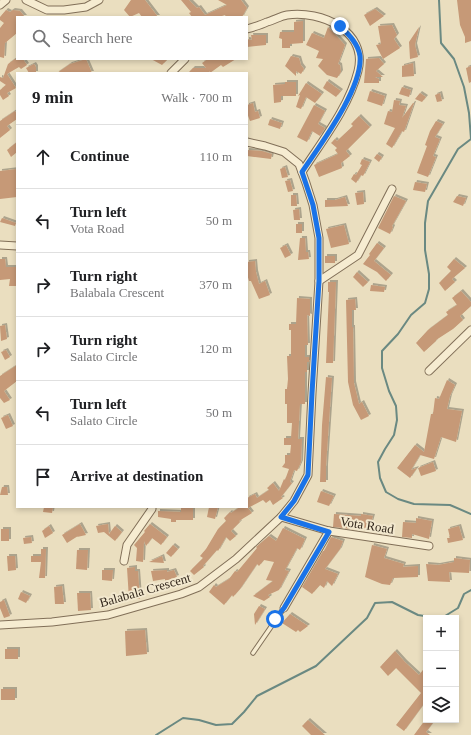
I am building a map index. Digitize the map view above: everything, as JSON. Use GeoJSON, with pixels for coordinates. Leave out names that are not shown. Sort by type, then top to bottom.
{"type":"FeatureCollection","features":[{"type":"Feature","properties":{"kind":"street"},"geometry":{"type":"LineString","coordinates":[[0,5],[6,0]]}},
{"type":"Feature","properties":{"kind":"street"},"geometry":{"type":"LineString","coordinates":[[26,0],[47,10],[64,10],[86,7],[99,0]]}},
{"type":"Feature","properties":{"kind":"street"},"geometry":{"type":"LineString","coordinates":[[248,29],[287,15],[322,17],[340,26],[353,39],[360,55],[358,70],[350,95],[302,172]]}},
{"type":"Feature","properties":{"kind":"street"},"geometry":{"type":"LineString","coordinates":[[172,72],[184,60]]}},
{"type":"Feature","properties":{"kind":"street","name":"Balabala Crescent"},"geometry":{"type":"LineString","coordinates":[[0,625],[52,622],[108,615],[181,594],[199,587],[236,558],[281,517],[294,501],[308,475],[319,281],[319,238],[313,205],[298,164],[284,152],[248,142]]}},
{"type":"Feature","properties":{"kind":"street"},"geometry":{"type":"LineString","coordinates":[[319,281],[358,255],[392,189]]}},
{"type":"Feature","properties":{"kind":"street"},"geometry":{"type":"LineString","coordinates":[[0,245],[16,246]]}},
{"type":"Feature","properties":{"kind":"street"},"geometry":{"type":"LineString","coordinates":[[429,371],[471,330]]}},
{"type":"Feature","properties":{"kind":"street"},"geometry":{"type":"LineString","coordinates":[[124,561],[127,544],[152,508]]}},
{"type":"Feature","properties":{"kind":"street","name":"Vota Road"},"geometry":{"type":"LineString","coordinates":[[281,517],[329,532],[429,546]]}},
{"type":"Feature","properties":{"kind":"street"},"geometry":{"type":"LineString","coordinates":[[284,608],[329,532]]}},
{"type":"Feature","properties":{"kind":"lane"},"geometry":{"type":"LineString","coordinates":[[253,652],[284,608]]}},
{"type":"Feature","properties":{"kind":"building"},"geometry":{"type":"Polygon","coordinates":[[[131,0],[145,0],[157,16],[141,16],[139,13],[129,16],[124,10],[131,0]]]}},
{"type":"Feature","properties":{"kind":"building"},"geometry":{"type":"Polygon","coordinates":[[[181,0],[189,0],[197,8],[199,7],[205,15],[227,5],[218,0],[241,0],[247,8],[243,16],[191,16],[189,13],[191,12],[181,0]]]}},
{"type":"Feature","properties":{"kind":"building"},"geometry":{"type":"Polygon","coordinates":[[[457,0],[471,0],[471,41],[465,43],[465,37],[460,25],[457,0]]]}},
{"type":"Feature","properties":{"kind":"building"},"geometry":{"type":"Polygon","coordinates":[[[375,9],[384,16],[370,26],[364,15],[375,9]]]}},
{"type":"Feature","properties":{"kind":"building"},"geometry":{"type":"Polygon","coordinates":[[[6,10],[10,12],[13,10],[20,11],[24,16],[16,16],[16,34],[5,43],[4,58],[0,57],[0,28],[4,23],[0,20],[0,17],[6,10]]]}},
{"type":"Feature","properties":{"kind":"building"},"geometry":{"type":"Polygon","coordinates":[[[303,21],[303,43],[290,44],[290,48],[282,48],[282,39],[279,38],[280,32],[294,32],[294,22],[303,21]]]}},
{"type":"Feature","properties":{"kind":"building"},"geometry":{"type":"Polygon","coordinates":[[[392,25],[397,35],[394,39],[400,48],[383,59],[376,45],[381,44],[378,26],[392,25]]]}},
{"type":"Feature","properties":{"kind":"building"},"geometry":{"type":"Polygon","coordinates":[[[328,27],[345,45],[338,64],[340,65],[341,72],[337,78],[327,75],[318,66],[323,59],[316,58],[319,51],[306,45],[312,33],[324,38],[328,27]]]}},
{"type":"Feature","properties":{"kind":"building"},"geometry":{"type":"Polygon","coordinates":[[[419,27],[415,45],[418,57],[410,59],[409,42],[419,27]]]}},
{"type":"Feature","properties":{"kind":"building"},"geometry":{"type":"Polygon","coordinates":[[[251,35],[266,35],[266,45],[248,47],[248,39],[252,40],[251,35]]]}},
{"type":"Feature","properties":{"kind":"building"},"geometry":{"type":"Polygon","coordinates":[[[291,56],[299,58],[304,69],[301,74],[296,71],[296,76],[285,66],[291,56]]]}},
{"type":"Feature","properties":{"kind":"building"},"geometry":{"type":"Polygon","coordinates":[[[379,58],[384,64],[376,71],[383,77],[375,77],[379,79],[379,83],[364,83],[366,59],[379,58]]]}},
{"type":"Feature","properties":{"kind":"building"},"geometry":{"type":"Polygon","coordinates":[[[16,59],[24,60],[27,65],[21,69],[19,67],[7,74],[16,88],[7,93],[9,96],[3,100],[0,95],[0,90],[6,85],[0,81],[0,77],[3,78],[8,64],[16,59]]]}},
{"type":"Feature","properties":{"kind":"building"},"geometry":{"type":"Polygon","coordinates":[[[86,60],[92,72],[58,72],[70,64],[86,60]]]}},
{"type":"Feature","properties":{"kind":"building"},"geometry":{"type":"Polygon","coordinates":[[[153,60],[167,60],[162,65],[153,60]]]}},
{"type":"Feature","properties":{"kind":"building"},"geometry":{"type":"Polygon","coordinates":[[[206,60],[234,60],[223,67],[221,65],[211,72],[189,72],[193,68],[206,68],[202,63],[206,60]]]}},
{"type":"Feature","properties":{"kind":"building"},"geometry":{"type":"Polygon","coordinates":[[[413,63],[414,76],[402,77],[402,66],[413,63]]]}},
{"type":"Feature","properties":{"kind":"building"},"geometry":{"type":"Polygon","coordinates":[[[34,64],[36,67],[36,72],[28,72],[26,68],[34,64]]]}},
{"type":"Feature","properties":{"kind":"building"},"geometry":{"type":"Polygon","coordinates":[[[471,66],[471,82],[469,83],[466,68],[471,66]]]}},
{"type":"Feature","properties":{"kind":"building"},"geometry":{"type":"Polygon","coordinates":[[[327,81],[341,91],[336,97],[323,88],[327,81]]]}},
{"type":"Feature","properties":{"kind":"building"},"geometry":{"type":"Polygon","coordinates":[[[285,82],[296,82],[296,96],[281,96],[281,102],[274,103],[273,85],[285,84],[285,82]]]}},
{"type":"Feature","properties":{"kind":"building"},"geometry":{"type":"Polygon","coordinates":[[[306,83],[322,94],[315,103],[306,97],[301,109],[296,107],[300,95],[298,96],[306,83]]]}},
{"type":"Feature","properties":{"kind":"building"},"geometry":{"type":"Polygon","coordinates":[[[402,87],[411,90],[409,97],[399,94],[402,87]]]}},
{"type":"Feature","properties":{"kind":"building"},"geometry":{"type":"Polygon","coordinates":[[[370,91],[385,96],[382,106],[367,101],[370,91]]]}},
{"type":"Feature","properties":{"kind":"building"},"geometry":{"type":"Polygon","coordinates":[[[420,93],[426,97],[422,102],[415,99],[420,93]]]}},
{"type":"Feature","properties":{"kind":"building"},"geometry":{"type":"Polygon","coordinates":[[[440,93],[442,101],[437,102],[435,95],[440,93]]]}},
{"type":"Feature","properties":{"kind":"building"},"geometry":{"type":"Polygon","coordinates":[[[394,100],[400,101],[399,105],[406,106],[402,118],[414,103],[404,132],[402,131],[392,148],[386,144],[395,128],[384,124],[388,111],[392,112],[394,100]]]}},
{"type":"Feature","properties":{"kind":"building"},"geometry":{"type":"Polygon","coordinates":[[[253,103],[255,112],[258,111],[260,118],[250,121],[248,116],[248,105],[253,103]]]}},
{"type":"Feature","properties":{"kind":"building"},"geometry":{"type":"Polygon","coordinates":[[[314,105],[325,111],[318,124],[325,128],[320,136],[312,131],[307,142],[297,137],[314,105]]]}},
{"type":"Feature","properties":{"kind":"building"},"geometry":{"type":"Polygon","coordinates":[[[15,111],[16,112],[16,120],[7,126],[10,130],[0,138],[0,121],[15,111]]]}},
{"type":"Feature","properties":{"kind":"building"},"geometry":{"type":"Polygon","coordinates":[[[359,116],[370,127],[346,151],[350,156],[341,163],[342,168],[319,177],[314,165],[338,154],[335,150],[337,148],[331,143],[335,139],[337,141],[353,126],[351,124],[359,116]]]}},
{"type":"Feature","properties":{"kind":"building"},"geometry":{"type":"Polygon","coordinates":[[[270,119],[282,123],[280,129],[268,125],[270,119]]]}},
{"type":"Feature","properties":{"kind":"building"},"geometry":{"type":"Polygon","coordinates":[[[436,121],[443,124],[435,137],[440,139],[433,156],[436,157],[428,177],[417,173],[427,146],[425,145],[430,131],[436,121]]]}},
{"type":"Feature","properties":{"kind":"building"},"geometry":{"type":"Polygon","coordinates":[[[16,143],[16,153],[11,157],[7,150],[16,143]]]}},
{"type":"Feature","properties":{"kind":"building"},"geometry":{"type":"Polygon","coordinates":[[[248,150],[262,151],[272,154],[271,159],[248,156],[248,150]]]}},
{"type":"Feature","properties":{"kind":"building"},"geometry":{"type":"Polygon","coordinates":[[[377,154],[382,157],[379,162],[374,158],[377,154]]]}},
{"type":"Feature","properties":{"kind":"building"},"geometry":{"type":"Polygon","coordinates":[[[362,159],[370,162],[363,176],[361,175],[356,183],[351,179],[354,174],[356,175],[362,165],[360,164],[362,159]]]}},
{"type":"Feature","properties":{"kind":"building"},"geometry":{"type":"Polygon","coordinates":[[[285,167],[288,177],[282,178],[280,169],[285,167]]]}},
{"type":"Feature","properties":{"kind":"building"},"geometry":{"type":"Polygon","coordinates":[[[16,169],[16,197],[0,199],[0,171],[16,169]]]}},
{"type":"Feature","properties":{"kind":"building"},"geometry":{"type":"Polygon","coordinates":[[[290,180],[293,191],[288,192],[285,181],[290,180]]]}},
{"type":"Feature","properties":{"kind":"building"},"geometry":{"type":"Polygon","coordinates":[[[415,182],[427,184],[425,192],[413,190],[415,182]]]}},
{"type":"Feature","properties":{"kind":"building"},"geometry":{"type":"Polygon","coordinates":[[[363,192],[364,204],[357,205],[355,193],[363,192]]]}},
{"type":"Feature","properties":{"kind":"building"},"geometry":{"type":"Polygon","coordinates":[[[291,195],[296,195],[297,206],[291,206],[291,195]]]}},
{"type":"Feature","properties":{"kind":"building"},"geometry":{"type":"Polygon","coordinates":[[[394,196],[406,201],[392,226],[393,227],[390,234],[378,228],[394,196]]]}},
{"type":"Feature","properties":{"kind":"building"},"geometry":{"type":"Polygon","coordinates":[[[457,196],[466,198],[463,206],[453,202],[457,196]]]}},
{"type":"Feature","properties":{"kind":"building"},"geometry":{"type":"Polygon","coordinates":[[[345,197],[348,206],[325,207],[325,200],[335,200],[345,197]]]}},
{"type":"Feature","properties":{"kind":"building"},"geometry":{"type":"Polygon","coordinates":[[[299,209],[300,220],[294,220],[293,210],[299,209]]]}},
{"type":"Feature","properties":{"kind":"building"},"geometry":{"type":"Polygon","coordinates":[[[2,218],[16,223],[15,226],[0,222],[2,218]]]}},
{"type":"Feature","properties":{"kind":"building"},"geometry":{"type":"Polygon","coordinates":[[[296,224],[302,224],[302,233],[296,233],[296,224]]]}},
{"type":"Feature","properties":{"kind":"building"},"geometry":{"type":"Polygon","coordinates":[[[344,225],[349,244],[331,248],[326,229],[344,225]]]}},
{"type":"Feature","properties":{"kind":"building"},"geometry":{"type":"Polygon","coordinates":[[[300,238],[305,238],[306,252],[308,252],[309,259],[298,260],[300,238]]]}},
{"type":"Feature","properties":{"kind":"building"},"geometry":{"type":"Polygon","coordinates":[[[377,243],[384,248],[374,261],[391,275],[386,281],[377,272],[363,264],[377,243]]]}},
{"type":"Feature","properties":{"kind":"building"},"geometry":{"type":"Polygon","coordinates":[[[286,245],[291,255],[285,258],[280,248],[286,245]]]}},
{"type":"Feature","properties":{"kind":"building"},"geometry":{"type":"Polygon","coordinates":[[[325,256],[335,256],[335,263],[325,263],[325,256]]]}},
{"type":"Feature","properties":{"kind":"building"},"geometry":{"type":"Polygon","coordinates":[[[0,259],[5,259],[6,267],[16,267],[16,286],[9,286],[10,279],[0,280],[0,259]]]}},
{"type":"Feature","properties":{"kind":"building"},"geometry":{"type":"Polygon","coordinates":[[[454,259],[465,268],[452,279],[455,282],[445,291],[439,283],[451,271],[447,267],[454,259]]]}},
{"type":"Feature","properties":{"kind":"building"},"geometry":{"type":"Polygon","coordinates":[[[255,261],[259,284],[265,281],[270,295],[259,299],[251,281],[249,281],[248,262],[255,261]]]}},
{"type":"Feature","properties":{"kind":"building"},"geometry":{"type":"Polygon","coordinates":[[[357,272],[368,282],[363,287],[353,277],[357,272]]]}},
{"type":"Feature","properties":{"kind":"building"},"geometry":{"type":"Polygon","coordinates":[[[328,282],[336,282],[333,363],[326,363],[329,292],[328,282]]]}},
{"type":"Feature","properties":{"kind":"building"},"geometry":{"type":"Polygon","coordinates":[[[371,285],[385,287],[384,292],[370,291],[371,285]]]}},
{"type":"Feature","properties":{"kind":"building"},"geometry":{"type":"Polygon","coordinates":[[[461,291],[471,302],[471,306],[460,316],[463,320],[453,329],[436,340],[424,352],[416,343],[428,330],[448,315],[446,312],[457,305],[452,298],[461,291]]]}},
{"type":"Feature","properties":{"kind":"building"},"geometry":{"type":"Polygon","coordinates":[[[297,298],[310,299],[310,316],[307,315],[308,345],[305,345],[305,357],[309,357],[309,362],[307,362],[307,372],[305,372],[305,404],[300,404],[298,439],[302,439],[301,462],[297,471],[294,470],[290,482],[292,483],[281,497],[283,498],[273,505],[270,500],[266,503],[263,500],[248,508],[248,498],[255,494],[257,498],[269,490],[267,488],[273,483],[279,491],[289,469],[282,467],[285,463],[285,455],[290,455],[291,445],[284,445],[284,438],[291,438],[292,423],[287,423],[285,389],[287,389],[288,379],[287,356],[291,356],[291,330],[289,330],[289,324],[296,324],[297,298]]]}},
{"type":"Feature","properties":{"kind":"building"},"geometry":{"type":"Polygon","coordinates":[[[355,299],[356,310],[352,310],[354,383],[359,404],[362,402],[369,416],[361,420],[353,405],[348,382],[346,300],[355,299]]]}},
{"type":"Feature","properties":{"kind":"building"},"geometry":{"type":"Polygon","coordinates":[[[5,325],[7,339],[1,341],[0,326],[5,325]]]}},
{"type":"Feature","properties":{"kind":"building"},"geometry":{"type":"Polygon","coordinates":[[[6,350],[10,357],[5,360],[1,352],[6,350]]]}},
{"type":"Feature","properties":{"kind":"building"},"geometry":{"type":"Polygon","coordinates":[[[16,366],[16,382],[4,391],[10,400],[4,403],[0,398],[0,376],[16,366]]]}},
{"type":"Feature","properties":{"kind":"building"},"geometry":{"type":"Polygon","coordinates":[[[326,377],[332,378],[326,482],[320,482],[322,425],[326,377]]]}},
{"type":"Feature","properties":{"kind":"building"},"geometry":{"type":"Polygon","coordinates":[[[447,380],[455,385],[450,396],[447,409],[462,411],[456,442],[441,437],[434,459],[420,455],[411,470],[417,468],[410,478],[397,468],[415,445],[424,452],[431,414],[433,414],[435,398],[439,399],[447,380]]]}},
{"type":"Feature","properties":{"kind":"building"},"geometry":{"type":"Polygon","coordinates":[[[8,415],[13,426],[6,429],[1,418],[8,415]]]}},
{"type":"Feature","properties":{"kind":"building"},"geometry":{"type":"Polygon","coordinates":[[[433,462],[436,471],[421,476],[418,468],[433,462]]]}},
{"type":"Feature","properties":{"kind":"building"},"geometry":{"type":"Polygon","coordinates":[[[2,487],[7,487],[8,495],[0,495],[2,487]]]}},
{"type":"Feature","properties":{"kind":"building"},"geometry":{"type":"Polygon","coordinates":[[[321,491],[334,496],[329,506],[317,502],[321,491]]]}},
{"type":"Feature","properties":{"kind":"building"},"geometry":{"type":"Polygon","coordinates":[[[44,508],[53,508],[52,513],[43,512],[44,508]]]}},
{"type":"Feature","properties":{"kind":"building"},"geometry":{"type":"Polygon","coordinates":[[[181,508],[193,508],[193,520],[176,520],[176,522],[171,522],[171,519],[158,517],[158,511],[181,512],[181,508]]]}},
{"type":"Feature","properties":{"kind":"building"},"geometry":{"type":"Polygon","coordinates":[[[209,508],[218,508],[215,519],[207,517],[209,508]]]}},
{"type":"Feature","properties":{"kind":"building"},"geometry":{"type":"Polygon","coordinates":[[[238,508],[248,508],[252,513],[239,521],[240,522],[231,531],[236,536],[230,541],[226,537],[218,551],[217,550],[203,566],[204,567],[194,575],[190,571],[203,558],[200,556],[218,529],[226,521],[224,518],[230,512],[231,513],[238,508]]]}},
{"type":"Feature","properties":{"kind":"building"},"geometry":{"type":"Polygon","coordinates":[[[334,514],[361,516],[361,514],[373,516],[369,530],[352,524],[352,529],[333,527],[334,514]]]}},
{"type":"Feature","properties":{"kind":"building"},"geometry":{"type":"Polygon","coordinates":[[[416,518],[432,521],[429,539],[412,534],[412,538],[402,537],[403,522],[416,523],[416,518]]]}},
{"type":"Feature","properties":{"kind":"building"},"geometry":{"type":"Polygon","coordinates":[[[80,524],[86,535],[77,537],[78,536],[67,543],[62,535],[80,524]]]}},
{"type":"Feature","properties":{"kind":"building"},"geometry":{"type":"Polygon","coordinates":[[[108,524],[109,534],[115,526],[122,532],[115,541],[104,532],[98,533],[96,526],[108,524]]]}},
{"type":"Feature","properties":{"kind":"building"},"geometry":{"type":"Polygon","coordinates":[[[150,524],[167,537],[161,545],[152,538],[146,546],[144,541],[143,562],[136,561],[137,548],[134,545],[150,524]]]}},
{"type":"Feature","properties":{"kind":"building"},"geometry":{"type":"Polygon","coordinates":[[[49,526],[53,533],[45,538],[42,531],[49,526]]]}},
{"type":"Feature","properties":{"kind":"building"},"geometry":{"type":"Polygon","coordinates":[[[459,526],[463,540],[448,543],[447,538],[450,538],[448,529],[459,526]]]}},
{"type":"Feature","properties":{"kind":"building"},"geometry":{"type":"Polygon","coordinates":[[[283,528],[305,539],[300,550],[297,548],[285,570],[289,571],[279,590],[268,595],[270,597],[264,601],[253,596],[273,581],[266,580],[274,562],[264,560],[259,566],[257,564],[240,589],[233,597],[232,595],[224,605],[209,592],[214,585],[216,587],[229,579],[235,571],[237,572],[257,548],[256,547],[269,536],[276,541],[283,528]]]}},
{"type":"Feature","properties":{"kind":"building"},"geometry":{"type":"Polygon","coordinates":[[[1,529],[9,529],[9,541],[1,541],[1,529]]]}},
{"type":"Feature","properties":{"kind":"building"},"geometry":{"type":"Polygon","coordinates":[[[31,537],[32,543],[24,544],[23,538],[31,537]]]}},
{"type":"Feature","properties":{"kind":"building"},"geometry":{"type":"Polygon","coordinates":[[[331,537],[343,541],[340,549],[325,569],[338,574],[332,586],[327,581],[324,588],[320,585],[312,594],[302,587],[331,537]]]}},
{"type":"Feature","properties":{"kind":"building"},"geometry":{"type":"Polygon","coordinates":[[[173,545],[178,549],[171,557],[166,553],[173,545]]]}},
{"type":"Feature","properties":{"kind":"building"},"geometry":{"type":"Polygon","coordinates":[[[372,545],[387,549],[384,558],[404,564],[403,567],[418,566],[418,577],[393,578],[390,585],[382,584],[365,577],[372,545]]]}},
{"type":"Feature","properties":{"kind":"building"},"geometry":{"type":"Polygon","coordinates":[[[41,549],[46,549],[45,578],[39,578],[41,562],[31,562],[31,556],[41,556],[41,549]]]}},
{"type":"Feature","properties":{"kind":"building"},"geometry":{"type":"Polygon","coordinates":[[[77,550],[88,550],[87,570],[76,569],[77,550]]]}},
{"type":"Feature","properties":{"kind":"building"},"geometry":{"type":"Polygon","coordinates":[[[7,556],[15,556],[16,570],[8,571],[7,556]]]}},
{"type":"Feature","properties":{"kind":"building"},"geometry":{"type":"Polygon","coordinates":[[[162,556],[164,563],[149,562],[162,556]]]}},
{"type":"Feature","properties":{"kind":"building"},"geometry":{"type":"Polygon","coordinates":[[[454,558],[470,560],[469,573],[449,572],[450,582],[428,581],[426,564],[438,565],[454,562],[454,558]]]}},
{"type":"Feature","properties":{"kind":"building"},"geometry":{"type":"Polygon","coordinates":[[[135,567],[135,571],[138,571],[140,599],[129,599],[127,568],[135,567]]]}},
{"type":"Feature","properties":{"kind":"building"},"geometry":{"type":"Polygon","coordinates":[[[102,570],[113,570],[112,581],[102,580],[102,570]]]}},
{"type":"Feature","properties":{"kind":"building"},"geometry":{"type":"Polygon","coordinates":[[[167,570],[167,572],[174,570],[177,577],[165,581],[165,579],[153,581],[151,571],[167,570]]]}},
{"type":"Feature","properties":{"kind":"building"},"geometry":{"type":"Polygon","coordinates":[[[62,586],[64,604],[55,604],[54,587],[62,586]]]}},
{"type":"Feature","properties":{"kind":"building"},"geometry":{"type":"Polygon","coordinates":[[[21,592],[30,596],[26,603],[18,599],[21,592]]]}},
{"type":"Feature","properties":{"kind":"building"},"geometry":{"type":"Polygon","coordinates":[[[77,593],[90,593],[91,610],[78,611],[77,593]]]}},
{"type":"Feature","properties":{"kind":"building"},"geometry":{"type":"Polygon","coordinates":[[[4,600],[10,616],[4,618],[0,608],[0,602],[4,600]]]}},
{"type":"Feature","properties":{"kind":"building"},"geometry":{"type":"Polygon","coordinates":[[[259,606],[265,609],[255,625],[254,614],[259,606]]]}},
{"type":"Feature","properties":{"kind":"building"},"geometry":{"type":"Polygon","coordinates":[[[290,614],[308,626],[300,632],[298,630],[296,632],[282,623],[290,614]]]}},
{"type":"Feature","properties":{"kind":"building"},"geometry":{"type":"Polygon","coordinates":[[[145,630],[147,654],[126,656],[125,631],[145,630]]]}},
{"type":"Feature","properties":{"kind":"building"},"geometry":{"type":"Polygon","coordinates":[[[5,649],[18,649],[18,659],[5,659],[5,649]]]}},
{"type":"Feature","properties":{"kind":"building"},"geometry":{"type":"Polygon","coordinates":[[[395,651],[419,675],[423,670],[423,705],[404,731],[396,725],[421,693],[396,668],[388,676],[380,667],[395,651]]]}},
{"type":"Feature","properties":{"kind":"building"},"geometry":{"type":"Polygon","coordinates":[[[1,689],[15,689],[15,700],[1,700],[1,689]]]}},
{"type":"Feature","properties":{"kind":"building"},"geometry":{"type":"Polygon","coordinates":[[[308,720],[325,735],[311,735],[302,726],[308,720]]]}},
{"type":"Feature","properties":{"kind":"building"},"geometry":{"type":"Polygon","coordinates":[[[423,723],[433,723],[426,732],[430,735],[414,735],[423,723]]]}},
{"type":"Feature","properties":{"kind":"waterway"},"geometry":{"type":"LineString","coordinates":[[439,0],[441,43],[454,59],[464,87],[469,113],[471,139],[458,149],[428,201],[425,223],[425,250],[429,274],[429,289],[425,303],[411,315],[398,334],[382,351],[382,368],[389,391],[396,406],[397,420],[394,435],[378,462],[380,478],[386,492],[398,499],[414,504],[450,505],[471,514]]}},
{"type":"Feature","properties":{"kind":"waterway"},"geometry":{"type":"LineString","coordinates":[[156,735],[183,718],[199,720],[216,725],[232,724],[257,696],[316,666],[367,618],[375,603],[392,602],[418,615],[431,617],[445,616],[458,608],[464,594],[471,590]]}},
{"type":"Feature","properties":{"kind":"route"},"geometry":{"type":"LineString","coordinates":[[275,619],[284,608],[329,532],[281,517],[294,501],[308,475],[308,450],[319,281],[319,238],[313,205],[302,172],[350,95],[358,70],[360,55],[353,39],[340,26]]}}]}
